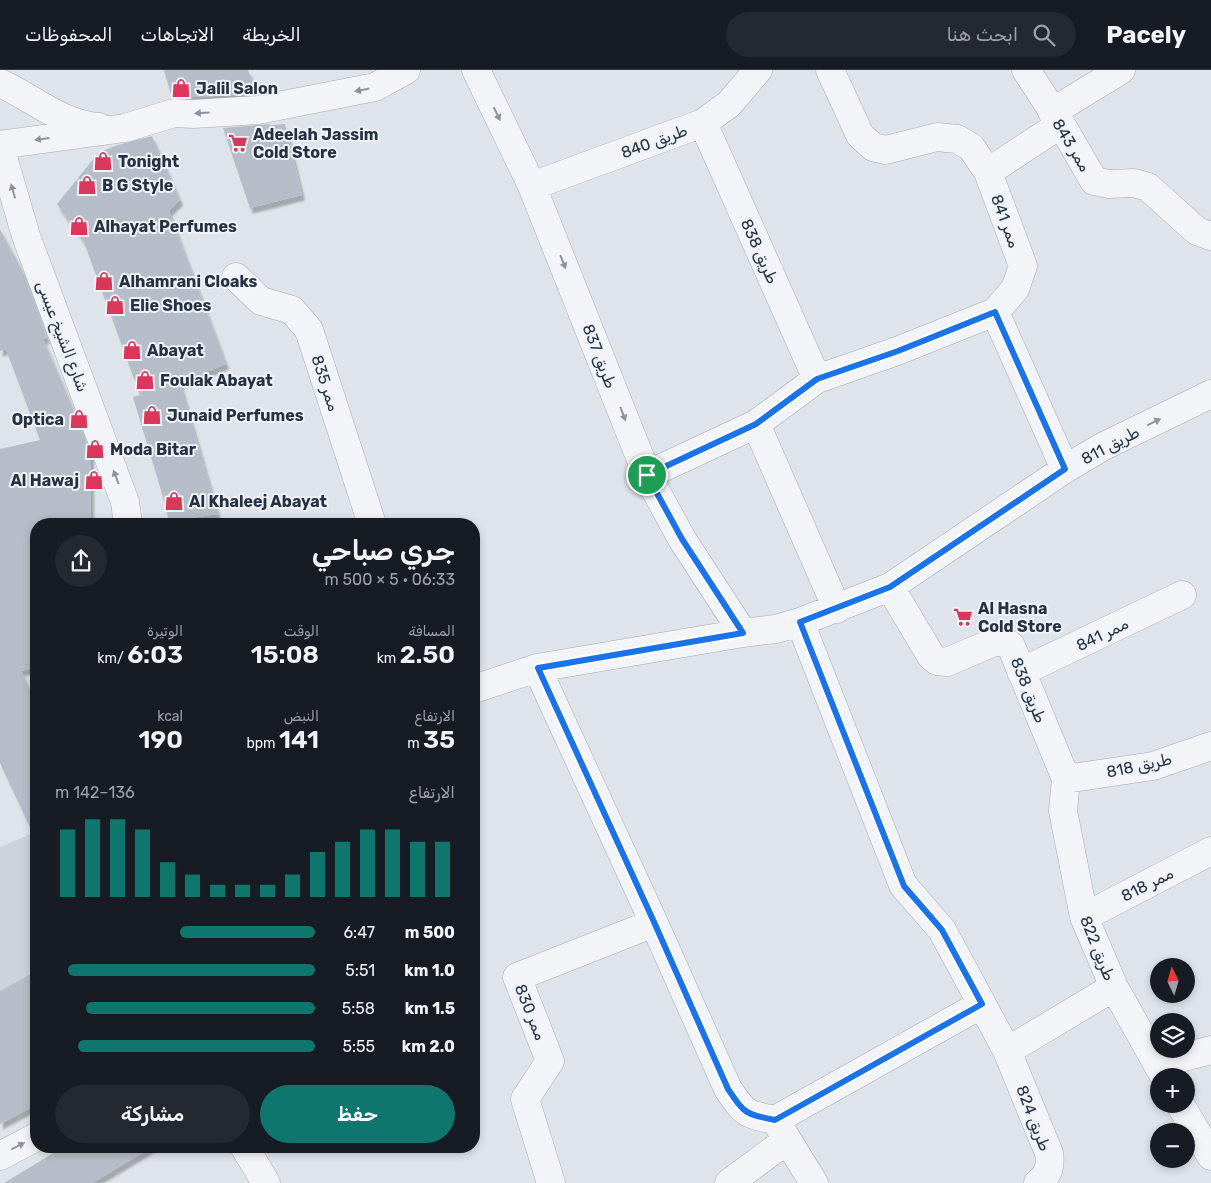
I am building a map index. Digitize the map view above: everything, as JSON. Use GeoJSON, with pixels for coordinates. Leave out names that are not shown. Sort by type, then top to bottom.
{"type":"FeatureCollection","features":[{"type":"Feature","properties":{"kind":"street"},"geometry":{"type":"LineString","coordinates":[[0,146],[125,128],[174,113],[192,114],[258,110],[375,87],[406,70]]}},
{"type":"Feature","properties":{"kind":"street","name":"طريق 837"},"geometry":{"type":"LineString","coordinates":[[476,70],[532,186],[647,475],[682,539],[743,633]]}},
{"type":"Feature","properties":{"kind":"street","name":"طريق 840"},"geometry":{"type":"LineString","coordinates":[[532,186],[703,123],[729,104],[758,70]]}},
{"type":"Feature","properties":{"kind":"street","name":"ممر 841"},"geometry":{"type":"LineString","coordinates":[[830,70],[860,135],[873,147],[886,150],[937,137],[957,139],[971,147],[988,172],[1022,266],[1015,289],[995,312]]}},
{"type":"Feature","properties":{"kind":"street","name":"ممر 843"},"geometry":{"type":"LineString","coordinates":[[1026,70],[1094,181],[1109,184],[1134,183],[1148,187],[1197,231],[1211,236]]}},
{"type":"Feature","properties":{"kind":"street"},"geometry":{"type":"LineString","coordinates":[[988,172],[1121,70]]}},
{"type":"Feature","properties":{"kind":"street"},"geometry":{"type":"LineString","coordinates":[[0,83],[18,91],[52,113],[88,126],[125,128]]}},
{"type":"Feature","properties":{"kind":"street","name":"طريق 838"},"geometry":{"type":"LineString","coordinates":[[703,123],[817,379]]}},
{"type":"Feature","properties":{"kind":"street","name":"شارع الشيخ عيسى"},"geometry":{"type":"LineString","coordinates":[[0,146],[26,236],[125,502],[127,518]]}},
{"type":"Feature","properties":{"kind":"street","name":"ممر 835"},"geometry":{"type":"LineString","coordinates":[[236,277],[262,301],[292,310],[309,330],[370,518]]}},
{"type":"Feature","properties":{"kind":"street"},"geometry":{"type":"LineString","coordinates":[[647,475],[756,424],[817,379],[898,351],[995,312],[1065,469]]}},
{"type":"Feature","properties":{"kind":"street","name":"طريق 811"},"geometry":{"type":"LineString","coordinates":[[480,687],[538,668],[776,629],[837,609],[890,587],[1065,469],[1102,447],[1211,394]]}},
{"type":"Feature","properties":{"kind":"street"},"geometry":{"type":"LineString","coordinates":[[756,424],[837,609]]}},
{"type":"Feature","properties":{"kind":"street","name":"طريق 838"},"geometry":{"type":"LineString","coordinates":[[890,587],[930,656],[937,661],[947,662],[994,642],[1005,641],[1011,646],[1066,779]]}},
{"type":"Feature","properties":{"kind":"street","name":"ممر 841"},"geometry":{"type":"LineString","coordinates":[[1021,672],[1182,595]]}},
{"type":"Feature","properties":{"kind":"street"},"geometry":{"type":"LineString","coordinates":[[729,1183],[781,1131],[982,1004],[942,930],[904,886],[800,622]]}},
{"type":"Feature","properties":{"kind":"street"},"geometry":{"type":"LineString","coordinates":[[538,668],[728,1089],[743,1111],[758,1117],[781,1131],[814,1183]]}},
{"type":"Feature","properties":{"kind":"street","name":"طريق 818"},"geometry":{"type":"LineString","coordinates":[[1066,779],[1153,766],[1211,746]]}},
{"type":"Feature","properties":{"kind":"street","name":"طريق 822"},"geometry":{"type":"LineString","coordinates":[[1066,779],[1063,811],[1084,917],[1114,987],[1159,1068]]}},
{"type":"Feature","properties":{"kind":"street","name":"ممر 818"},"geometry":{"type":"LineString","coordinates":[[1084,917],[1211,851]]}},
{"type":"Feature","properties":{"kind":"street","name":"ممر 830"},"geometry":{"type":"LineString","coordinates":[[551,1183],[525,1099],[550,1061],[517,977],[654,922]]}},
{"type":"Feature","properties":{"kind":"street"},"geometry":{"type":"LineString","coordinates":[[1007,1051],[1114,987]]}},
{"type":"Feature","properties":{"kind":"street","name":"طريق 824"},"geometry":{"type":"LineString","coordinates":[[982,1004],[1007,1051],[1048,1152],[1050,1163],[1047,1173],[1038,1183]]}},
{"type":"Feature","properties":{"kind":"street"},"geometry":{"type":"LineString","coordinates":[[1165,1068],[1211,1050]]}},
{"type":"Feature","properties":{"kind":"street"},"geometry":{"type":"LineString","coordinates":[[1185,1113],[1211,1156]]}},
{"type":"Feature","properties":{"kind":"street"},"geometry":{"type":"LineString","coordinates":[[0,1156],[30,1140]]}},
{"type":"Feature","properties":{"kind":"street"},"geometry":{"type":"LineString","coordinates":[[248,1153],[266,1183]]}},
{"type":"Feature","properties":{"kind":"shaded area"},"geometry":{"type":"Polygon","coordinates":[[[30,834],[30,974],[0,991],[0,847],[30,834]]]}},
{"type":"Feature","properties":{"kind":"building"},"geometry":{"type":"Polygon","coordinates":[[[164,70],[248,70],[258,94],[172,98],[164,70]]]}},
{"type":"Feature","properties":{"kind":"building"},"geometry":{"type":"Polygon","coordinates":[[[285,124],[302,195],[250,208],[223,128],[285,124]]]}},
{"type":"Feature","properties":{"kind":"building"},"geometry":{"type":"Polygon","coordinates":[[[152,136],[180,200],[169,211],[226,364],[180,383],[218,514],[190,518],[168,518],[133,397],[140,395],[84,242],[57,204],[99,152],[152,136]]]}},
{"type":"Feature","properties":{"kind":"building"},"geometry":{"type":"Polygon","coordinates":[[[0,229],[23,272],[47,338],[43,339],[91,455],[91,518],[30,518],[30,669],[21,671],[30,690],[30,827],[0,763],[0,449],[40,440],[6,349],[0,351],[0,229]]]}},
{"type":"Feature","properties":{"kind":"building"},"geometry":{"type":"Polygon","coordinates":[[[30,974],[30,1108],[0,1124],[0,991],[30,974]]]}},
{"type":"Feature","properties":{"kind":"building"},"geometry":{"type":"Polygon","coordinates":[[[53,1153],[142,1153],[92,1183],[4,1183],[53,1153]]]}},
{"type":"Feature","properties":{"kind":"place","name":"Jalil Salon"},"geometry":{"type":"Point","coordinates":[181,88]}},
{"type":"Feature","properties":{"kind":"place","name":"Adeelah Jassim Cold Store"},"geometry":{"type":"Point","coordinates":[238,143]}},
{"type":"Feature","properties":{"kind":"place","name":"Tonight"},"geometry":{"type":"Point","coordinates":[103,161]}},
{"type":"Feature","properties":{"kind":"place","name":"B G Style"},"geometry":{"type":"Point","coordinates":[87,185]}},
{"type":"Feature","properties":{"kind":"place","name":"Alhayat Perfumes"},"geometry":{"type":"Point","coordinates":[79,226]}},
{"type":"Feature","properties":{"kind":"place","name":"Alhamrani Cloaks"},"geometry":{"type":"Point","coordinates":[104,281]}},
{"type":"Feature","properties":{"kind":"place","name":"Elie Shoes"},"geometry":{"type":"Point","coordinates":[115,305]}},
{"type":"Feature","properties":{"kind":"place","name":"Abayat"},"geometry":{"type":"Point","coordinates":[132,350]}},
{"type":"Feature","properties":{"kind":"place","name":"Foulak Abayat"},"geometry":{"type":"Point","coordinates":[145,380]}},
{"type":"Feature","properties":{"kind":"place","name":"Junaid Perfumes"},"geometry":{"type":"Point","coordinates":[152,415]}},
{"type":"Feature","properties":{"kind":"place","name":"Optica"},"geometry":{"type":"Point","coordinates":[79,419]}},
{"type":"Feature","properties":{"kind":"place","name":"Moda Bitar"},"geometry":{"type":"Point","coordinates":[95,449]}},
{"type":"Feature","properties":{"kind":"place","name":"Al Hawaj"},"geometry":{"type":"Point","coordinates":[94,480]}},
{"type":"Feature","properties":{"kind":"place","name":"Al Khaleej Abayat"},"geometry":{"type":"Point","coordinates":[174,501]}},
{"type":"Feature","properties":{"kind":"place","name":"Al Hasna Cold Store"},"geometry":{"type":"Point","coordinates":[963,617]}},
{"type":"Feature","properties":{"kind":"route"},"geometry":{"type":"LineString","coordinates":[[995,312],[1065,469],[890,587],[800,622],[904,886],[942,930],[982,1004],[775,1120],[758,1117],[743,1111],[728,1089],[538,668],[743,633],[682,539],[647,475],[756,424],[817,379],[933,338],[995,312]]}}]}
